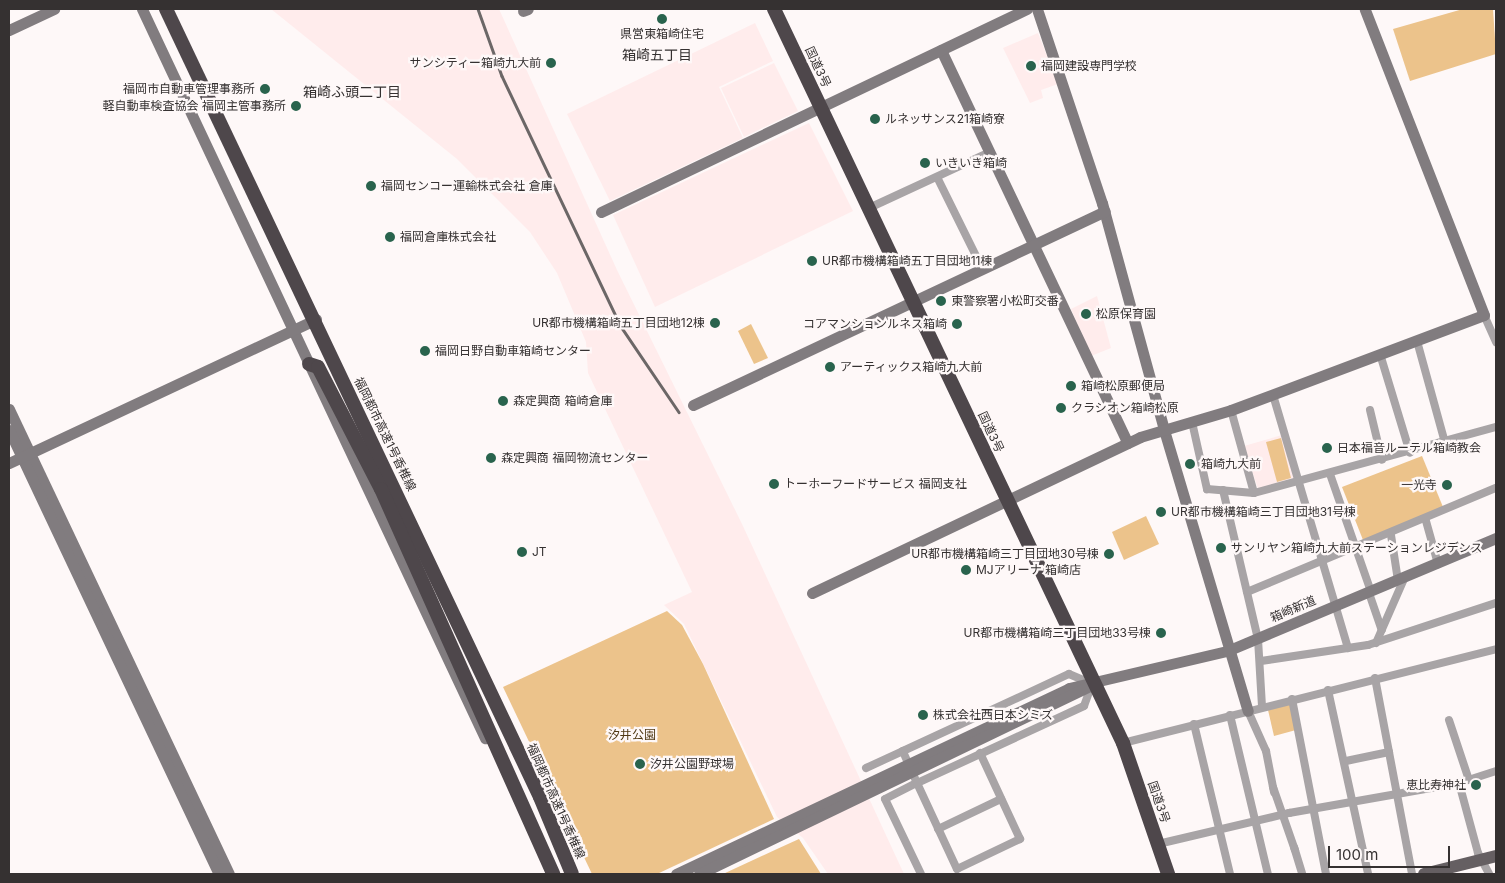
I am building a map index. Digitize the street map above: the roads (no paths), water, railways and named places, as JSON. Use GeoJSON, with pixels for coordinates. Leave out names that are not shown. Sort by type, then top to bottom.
{"type":"FeatureCollection","features":[{"type":"Feature","properties":{"kind":"highway","name":"福岡都市高速1号香椎線"},"geometry":{"type":"LineString","coordinates":[[165,9],[532,789],[565,874]]}},
{"type":"Feature","properties":{"kind":"highway","name":"福岡都市高速1号香椎線"},"geometry":{"type":"LineString","coordinates":[[165,9],[540,797],[572,874]]}},
{"type":"Feature","properties":{"kind":"highway","name":"国道3号"},"geometry":{"type":"LineString","coordinates":[[774,9],[1008,501],[1092,684],[1123,744],[1168,874]]}},
{"type":"Feature","properties":{"kind":"highway"},"geometry":{"type":"LineString","coordinates":[[309,364],[318,367],[381,489],[552,874]]}},
{"type":"Feature","properties":{"kind":"main road"},"geometry":{"type":"LineString","coordinates":[[1427,874],[1496,856]]}},
{"type":"Feature","properties":{"kind":"street"},"geometry":{"type":"LineString","coordinates":[[9,30],[54,9]]}},
{"type":"Feature","properties":{"kind":"street"},"geometry":{"type":"LineString","coordinates":[[142,9],[292,329],[552,874]]}},
{"type":"Feature","properties":{"kind":"street"},"geometry":{"type":"LineString","coordinates":[[165,9],[316,319],[578,874]]}},
{"type":"Feature","properties":{"kind":"street"},"geometry":{"type":"LineString","coordinates":[[601,212],[1027,9]]}},
{"type":"Feature","properties":{"kind":"street"},"geometry":{"type":"LineString","coordinates":[[1037,9],[1105,211],[1164,430],[1227,651],[1273,774],[1274,792],[1286,832],[1295,850],[1301,873]]}},
{"type":"Feature","properties":{"kind":"street"},"geometry":{"type":"LineString","coordinates":[[1365,9],[1496,342]]}},
{"type":"Feature","properties":{"kind":"street"},"geometry":{"type":"LineString","coordinates":[[941,50],[1128,443]]}},
{"type":"Feature","properties":{"kind":"street"},"geometry":{"type":"LineString","coordinates":[[869,208],[990,152]]}},
{"type":"Feature","properties":{"kind":"street"},"geometry":{"type":"LineString","coordinates":[[937,177],[983,270]]}},
{"type":"Feature","properties":{"kind":"street"},"geometry":{"type":"LineString","coordinates":[[693,404],[914,304],[1105,211]]}},
{"type":"Feature","properties":{"kind":"street"},"geometry":{"type":"LineString","coordinates":[[812,593],[1128,443],[1273,395],[1484,315]]}},
{"type":"Feature","properties":{"kind":"street"},"geometry":{"type":"LineString","coordinates":[[9,463],[316,319]]}},
{"type":"Feature","properties":{"kind":"street"},"geometry":{"type":"LineString","coordinates":[[1416,341],[1445,442]]}},
{"type":"Feature","properties":{"kind":"street"},"geometry":{"type":"LineString","coordinates":[[1380,354],[1410,453]]}},
{"type":"Feature","properties":{"kind":"street"},"geometry":{"type":"LineString","coordinates":[[1273,395],[1334,607],[1348,648]]}},
{"type":"Feature","properties":{"kind":"street"},"geometry":{"type":"LineString","coordinates":[[9,408],[26,455],[219,874]]}},
{"type":"Feature","properties":{"kind":"street"},"geometry":{"type":"LineString","coordinates":[[1231,410],[1254,493]]}},
{"type":"Feature","properties":{"kind":"street"},"geometry":{"type":"LineString","coordinates":[[1370,410],[1382,460]]}},
{"type":"Feature","properties":{"kind":"street"},"geometry":{"type":"LineString","coordinates":[[1192,422],[1207,489],[1254,493],[1410,453],[1496,427]]}},
{"type":"Feature","properties":{"kind":"street"},"geometry":{"type":"LineString","coordinates":[[9,430],[26,455],[229,874]]}},
{"type":"Feature","properties":{"kind":"street"},"geometry":{"type":"LineString","coordinates":[[1330,474],[1358,548],[1382,630]]}},
{"type":"Feature","properties":{"kind":"street"},"geometry":{"type":"LineString","coordinates":[[1247,592],[1426,521],[1496,488]]}},
{"type":"Feature","properties":{"kind":"street"},"geometry":{"type":"LineString","coordinates":[[1223,490],[1258,639],[1261,662],[1262,707]]}},
{"type":"Feature","properties":{"kind":"street"},"geometry":{"type":"LineString","coordinates":[[1426,521],[1438,564]]}},
{"type":"Feature","properties":{"kind":"street"},"geometry":{"type":"LineString","coordinates":[[1376,643],[1401,580],[1391,535]]}},
{"type":"Feature","properties":{"kind":"street","name":"箱崎新道"},"geometry":{"type":"LineString","coordinates":[[728,855],[940,755],[1069,688],[1227,651],[1401,580],[1496,538]]}},
{"type":"Feature","properties":{"kind":"street"},"geometry":{"type":"LineString","coordinates":[[1261,662],[1376,643],[1496,603]]}},
{"type":"Feature","properties":{"kind":"street"},"geometry":{"type":"LineString","coordinates":[[1123,744],[1292,699],[1496,649]]}},
{"type":"Feature","properties":{"kind":"street"},"geometry":{"type":"LineString","coordinates":[[866,768],[1069,674],[1092,684],[1084,706],[885,799],[921,874]]}},
{"type":"Feature","properties":{"kind":"street"},"geometry":{"type":"LineString","coordinates":[[1375,678],[1395,795],[1412,874]]}},
{"type":"Feature","properties":{"kind":"street"},"geometry":{"type":"LineString","coordinates":[[1328,690],[1355,802],[1368,874]]}},
{"type":"Feature","properties":{"kind":"street"},"geometry":{"type":"LineString","coordinates":[[1292,699],[1326,874]]}},
{"type":"Feature","properties":{"kind":"street"},"geometry":{"type":"LineString","coordinates":[[1230,715],[1268,874]]}},
{"type":"Feature","properties":{"kind":"street"},"geometry":{"type":"LineString","coordinates":[[1449,720],[1469,780]]}},
{"type":"Feature","properties":{"kind":"street"},"geometry":{"type":"LineString","coordinates":[[1194,724],[1230,874]]}},
{"type":"Feature","properties":{"kind":"street"},"geometry":{"type":"LineString","coordinates":[[903,751],[957,869],[1020,839],[980,753]]}},
{"type":"Feature","properties":{"kind":"street"},"geometry":{"type":"LineString","coordinates":[[1346,761],[1389,752]]}},
{"type":"Feature","properties":{"kind":"street"},"geometry":{"type":"LineString","coordinates":[[1158,844],[1218,829],[1314,809],[1459,783],[1496,771]]}},
{"type":"Feature","properties":{"kind":"street"},"geometry":{"type":"LineString","coordinates":[[1459,783],[1488,874]]}},
{"type":"Feature","properties":{"kind":"street"},"geometry":{"type":"LineString","coordinates":[[938,829],[1001,799]]}},
{"type":"Feature","properties":{"kind":"street"},"geometry":{"type":"LineString","coordinates":[[676,874],[728,855]]}},
{"type":"Feature","properties":{"kind":"street"},"geometry":{"type":"LineString","coordinates":[[699,874],[728,855]]}},
{"type":"Feature","properties":{"kind":"railway"},"geometry":{"type":"LineString","coordinates":[[478,9],[502,76],[620,325],[679,412]]}},
{"type":"Feature","properties":{"kind":"place","name":"県営東箱崎住宅"},"geometry":{"type":"Point","coordinates":[662,19]}},
{"type":"Feature","properties":{"kind":"place","name":"サンシティー箱崎九大前"},"geometry":{"type":"Point","coordinates":[551,63]}},
{"type":"Feature","properties":{"kind":"place","name":"福岡建設専門学校"},"geometry":{"type":"Point","coordinates":[1031,66]}},
{"type":"Feature","properties":{"kind":"place","name":"福岡市自動車管理事務所"},"geometry":{"type":"Point","coordinates":[265,89]}},
{"type":"Feature","properties":{"kind":"place","name":"軽自動車検査協会 福岡主管事務所"},"geometry":{"type":"Point","coordinates":[296,106]}},
{"type":"Feature","properties":{"kind":"place","name":"ルネッサンス21箱崎寮"},"geometry":{"type":"Point","coordinates":[875,119]}},
{"type":"Feature","properties":{"kind":"place","name":"いきいき箱崎"},"geometry":{"type":"Point","coordinates":[925,163]}},
{"type":"Feature","properties":{"kind":"place","name":"福岡センコー運輸株式会社 倉庫"},"geometry":{"type":"Point","coordinates":[371,186]}},
{"type":"Feature","properties":{"kind":"place","name":"福岡倉庫株式会社"},"geometry":{"type":"Point","coordinates":[390,237]}},
{"type":"Feature","properties":{"kind":"place","name":"UR都市機構箱崎五丁目団地11棟"},"geometry":{"type":"Point","coordinates":[812,261]}},
{"type":"Feature","properties":{"kind":"place","name":"東警察署小松町交番"},"geometry":{"type":"Point","coordinates":[941,301]}},
{"type":"Feature","properties":{"kind":"place","name":"松原保育園"},"geometry":{"type":"Point","coordinates":[1086,314]}},
{"type":"Feature","properties":{"kind":"place","name":"UR都市機構箱崎五丁目団地12棟"},"geometry":{"type":"Point","coordinates":[715,323]}},
{"type":"Feature","properties":{"kind":"place","name":"コアマンションルネス箱崎"},"geometry":{"type":"Point","coordinates":[957,324]}},
{"type":"Feature","properties":{"kind":"place","name":"福岡日野自動車箱崎センター"},"geometry":{"type":"Point","coordinates":[425,351]}},
{"type":"Feature","properties":{"kind":"place","name":"アーティックス箱崎九大前"},"geometry":{"type":"Point","coordinates":[830,367]}},
{"type":"Feature","properties":{"kind":"place","name":"箱崎松原郵便局"},"geometry":{"type":"Point","coordinates":[1071,386]}},
{"type":"Feature","properties":{"kind":"place","name":"森定興商 箱崎倉庫"},"geometry":{"type":"Point","coordinates":[503,401]}},
{"type":"Feature","properties":{"kind":"place","name":"クラシオン箱崎松原"},"geometry":{"type":"Point","coordinates":[1061,408]}},
{"type":"Feature","properties":{"kind":"place","name":"日本福音ルーテル箱崎教会"},"geometry":{"type":"Point","coordinates":[1327,448]}},
{"type":"Feature","properties":{"kind":"place","name":"森定興商 福岡物流センター"},"geometry":{"type":"Point","coordinates":[491,458]}},
{"type":"Feature","properties":{"kind":"place","name":"箱崎九大前"},"geometry":{"type":"Point","coordinates":[1190,464]}},
{"type":"Feature","properties":{"kind":"place","name":"トーホーフードサービス 福岡支社"},"geometry":{"type":"Point","coordinates":[774,484]}},
{"type":"Feature","properties":{"kind":"place","name":"一光寺"},"geometry":{"type":"Point","coordinates":[1447,485]}},
{"type":"Feature","properties":{"kind":"place","name":"UR都市機構箱崎三丁目団地31号棟"},"geometry":{"type":"Point","coordinates":[1161,512]}},
{"type":"Feature","properties":{"kind":"place","name":"サンリヤン箱崎九大前ステーションレジデンス"},"geometry":{"type":"Point","coordinates":[1221,548]}},
{"type":"Feature","properties":{"kind":"place","name":"JT"},"geometry":{"type":"Point","coordinates":[522,552]}},
{"type":"Feature","properties":{"kind":"place","name":"UR都市機構箱崎三丁目団地30号棟"},"geometry":{"type":"Point","coordinates":[1109,554]}},
{"type":"Feature","properties":{"kind":"place","name":"MJアリーナ 箱崎店"},"geometry":{"type":"Point","coordinates":[966,570]}},
{"type":"Feature","properties":{"kind":"place","name":"UR都市機構箱崎三丁目団地33号棟"},"geometry":{"type":"Point","coordinates":[1161,633]}},
{"type":"Feature","properties":{"kind":"place","name":"株式会社西日本シミズ"},"geometry":{"type":"Point","coordinates":[923,715]}},
{"type":"Feature","properties":{"kind":"place","name":"汐井公園野球場"},"geometry":{"type":"Point","coordinates":[640,764]}},
{"type":"Feature","properties":{"kind":"place","name":"恵比寿神社"},"geometry":{"type":"Point","coordinates":[1476,785]}},
{"type":"Feature","properties":{"kind":"district","name":"箱崎五丁目"},"geometry":{"type":"Point","coordinates":[657,55]}},
{"type":"Feature","properties":{"kind":"district","name":"箱崎ふ頭二丁目"},"geometry":{"type":"Point","coordinates":[352,92]}},
{"type":"Feature","properties":{"kind":"park label","name":"汐井公園"},"geometry":{"type":"Point","coordinates":[632,735]}}]}
